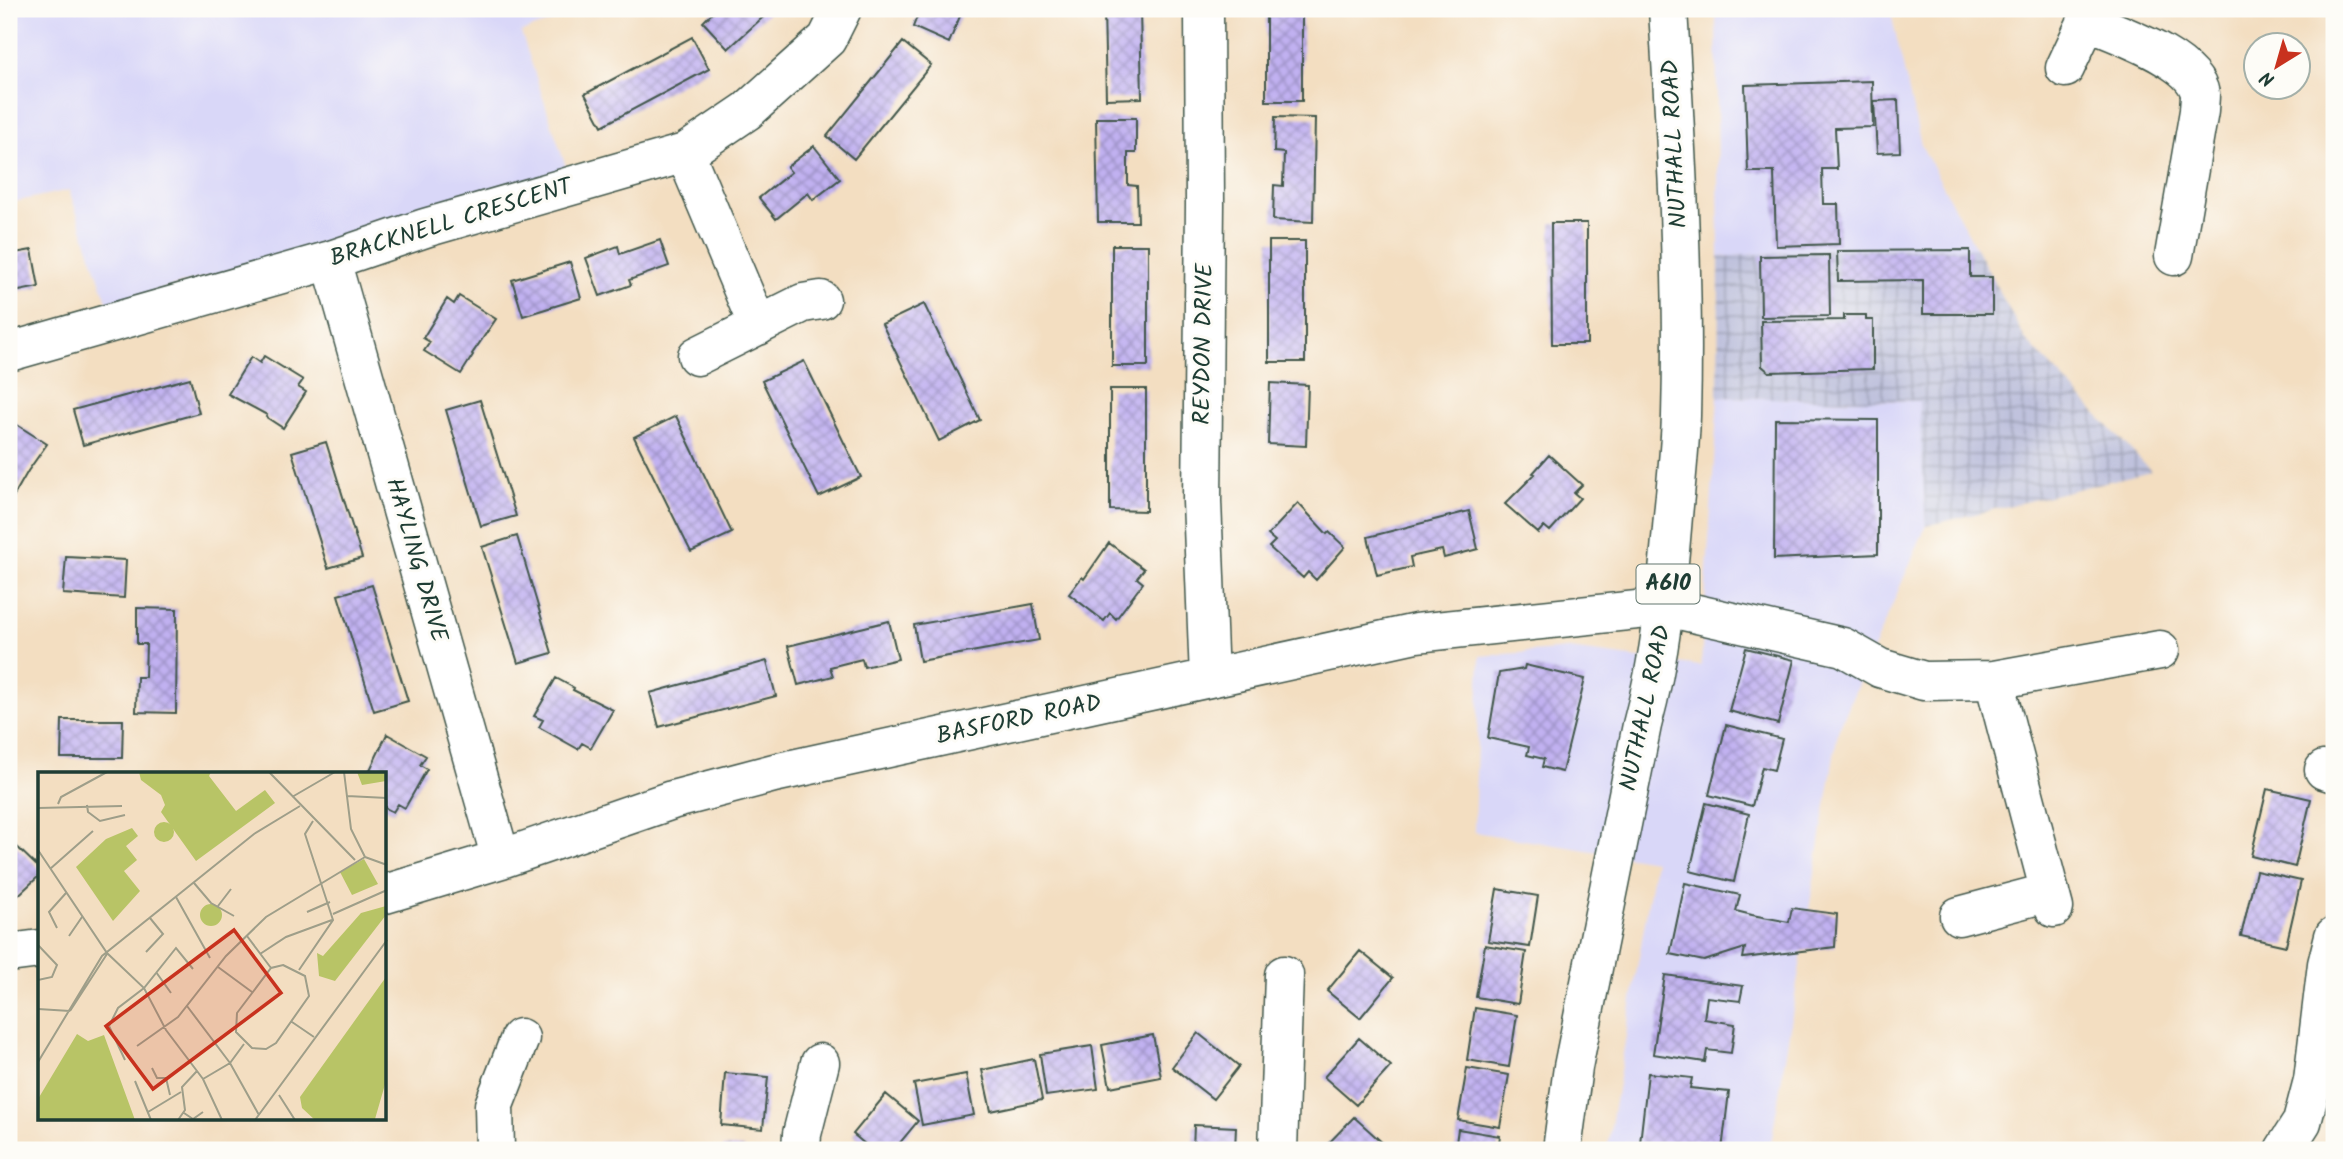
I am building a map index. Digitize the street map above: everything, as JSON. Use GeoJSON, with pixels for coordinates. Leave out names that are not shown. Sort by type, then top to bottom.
{"type":"FeatureCollection","features":[{"type":"Feature","properties":{"kind":"main road","name":"BRACKNELL CRESCENT"},"geometry":{"type":"LineString","coordinates":[[9,352],[331,260],[425,228],[685,153],[747,111],[827,40],[842,9]]}},
{"type":"Feature","properties":{"kind":"main road","name":"REYDON DRIVE"},"geometry":{"type":"LineString","coordinates":[[1204,9],[1202,500],[1209,678]]}},
{"type":"Feature","properties":{"kind":"main road","name":"NUTHALL ROAD"},"geometry":{"type":"LineString","coordinates":[[1562,1150],[1573,1067],[1666,607],[1681,418],[1681,227],[1668,9]]}},
{"type":"Feature","properties":{"kind":"main road"},"geometry":{"type":"LineString","coordinates":[[2065,68],[2090,15],[2174,61],[2191,77],[2200,93],[2199,111],[2174,256]]}},
{"type":"Feature","properties":{"kind":"main road"},"geometry":{"type":"LineString","coordinates":[[685,153],[758,326]]}},
{"type":"Feature","properties":{"kind":"main road","name":"HAYLING DRIVE"},"geometry":{"type":"LineString","coordinates":[[331,260],[501,859]]}},
{"type":"Feature","properties":{"kind":"main road"},"geometry":{"type":"LineString","coordinates":[[697,356],[803,303],[821,300]]}},
{"type":"Feature","properties":{"kind":"main road","name":"BASFORD ROAD"},"geometry":{"type":"LineString","coordinates":[[387,893],[501,859],[672,800],[774,773],[1416,633],[1666,607],[1843,647],[1880,667],[1924,681],[1994,680],[2160,650]]}},
{"type":"Feature","properties":{"kind":"main road"},"geometry":{"type":"LineString","coordinates":[[1959,916],[2052,900],[1994,680]]}},
{"type":"Feature","properties":{"kind":"main road"},"geometry":{"type":"LineString","coordinates":[[2284,1150],[2302,1122],[2313,1080],[2327,964],[2334,936]]}},
{"type":"Feature","properties":{"kind":"main road"},"geometry":{"type":"LineString","coordinates":[[9,953],[38,949]]}},
{"type":"Feature","properties":{"kind":"main road"},"geometry":{"type":"LineString","coordinates":[[1278,1150],[1284,975]]}},
{"type":"Feature","properties":{"kind":"main road"},"geometry":{"type":"LineString","coordinates":[[495,1150],[480,1102],[520,1038]]}},
{"type":"Feature","properties":{"kind":"main road"},"geometry":{"type":"LineString","coordinates":[[801,1150],[802,1135],[820,1063]]}},
{"type":"Feature","properties":{"kind":"shaded area"},"geometry":{"type":"Polygon","coordinates":[[[9,9],[589,9],[521,32],[570,179],[108,304],[69,190],[9,203],[9,9]]]}},
{"type":"Feature","properties":{"kind":"shaded area"},"geometry":{"type":"Polygon","coordinates":[[[1716,9],[1890,9],[1921,145],[1976,248],[1830,249],[1719,257],[1716,9]]]}},
{"type":"Feature","properties":{"kind":"shaded area"},"geometry":{"type":"Polygon","coordinates":[[[1976,248],[2025,339],[2151,471],[1926,526],[1919,401],[1718,397],[1719,257],[1830,249],[1976,248]]]}},
{"type":"Feature","properties":{"kind":"shaded area"},"geometry":{"type":"Polygon","coordinates":[[[1718,397],[1920,401],[1926,526],[1838,731],[1770,1150],[1607,1150],[1655,861],[1474,832],[1480,656],[1569,649],[1701,666],[1718,397]]]}},
{"type":"Feature","properties":{"kind":"building"},"geometry":{"type":"Polygon","coordinates":[[[114,9],[130,9],[116,14],[114,9]]]}},
{"type":"Feature","properties":{"kind":"building"},"geometry":{"type":"Polygon","coordinates":[[[716,9],[772,9],[728,49],[703,22],[716,9]]]}},
{"type":"Feature","properties":{"kind":"building"},"geometry":{"type":"Polygon","coordinates":[[[920,9],[963,9],[949,43],[913,27],[920,9]]]}},
{"type":"Feature","properties":{"kind":"building"},"geometry":{"type":"Polygon","coordinates":[[[1104,9],[1140,9],[1142,98],[1106,99],[1104,9]]]}},
{"type":"Feature","properties":{"kind":"building"},"geometry":{"type":"Polygon","coordinates":[[[1266,9],[1302,9],[1302,101],[1266,101],[1266,9]]]}},
{"type":"Feature","properties":{"kind":"building"},"geometry":{"type":"Polygon","coordinates":[[[692,37],[709,69],[602,126],[585,94],[692,37]]]}},
{"type":"Feature","properties":{"kind":"building"},"geometry":{"type":"Polygon","coordinates":[[[903,42],[931,65],[854,159],[827,136],[903,42]]]}},
{"type":"Feature","properties":{"kind":"building"},"geometry":{"type":"Polygon","coordinates":[[[1872,81],[1873,127],[1835,128],[1837,169],[1822,169],[1823,204],[1838,204],[1839,244],[1776,246],[1774,172],[1748,172],[1745,85],[1872,81]]]}},
{"type":"Feature","properties":{"kind":"building"},"geometry":{"type":"Polygon","coordinates":[[[1898,100],[1900,152],[1877,153],[1874,101],[1898,100]]]}},
{"type":"Feature","properties":{"kind":"building"},"geometry":{"type":"Polygon","coordinates":[[[1275,117],[1315,118],[1313,222],[1273,220],[1274,185],[1283,186],[1284,153],[1274,152],[1275,117]]]}},
{"type":"Feature","properties":{"kind":"building"},"geometry":{"type":"Polygon","coordinates":[[[1096,118],[1136,118],[1136,153],[1128,153],[1128,185],[1137,186],[1138,222],[1098,222],[1096,118]]]}},
{"type":"Feature","properties":{"kind":"building"},"geometry":{"type":"Polygon","coordinates":[[[814,146],[840,179],[813,200],[808,193],[776,219],[759,198],[791,172],[787,167],[814,146]]]}},
{"type":"Feature","properties":{"kind":"building"},"geometry":{"type":"Polygon","coordinates":[[[1551,223],[1587,223],[1587,344],[1552,344],[1551,223]]]}},
{"type":"Feature","properties":{"kind":"building"},"geometry":{"type":"Polygon","coordinates":[[[660,240],[669,266],[629,280],[631,285],[600,296],[586,258],[618,246],[620,254],[660,240]]]}},
{"type":"Feature","properties":{"kind":"building"},"geometry":{"type":"Polygon","coordinates":[[[1269,241],[1305,241],[1305,362],[1269,362],[1269,241]]]}},
{"type":"Feature","properties":{"kind":"building"},"geometry":{"type":"Polygon","coordinates":[[[1112,245],[1148,245],[1148,366],[1112,366],[1112,245]]]}},
{"type":"Feature","properties":{"kind":"building"},"geometry":{"type":"Polygon","coordinates":[[[32,250],[39,287],[9,293],[9,254],[32,250]]]}},
{"type":"Feature","properties":{"kind":"building"},"geometry":{"type":"Polygon","coordinates":[[[1970,250],[1970,277],[1992,277],[1992,314],[1923,314],[1923,280],[1838,281],[1837,251],[1970,250]]]}},
{"type":"Feature","properties":{"kind":"building"},"geometry":{"type":"Polygon","coordinates":[[[1829,255],[1830,316],[1761,317],[1760,256],[1829,255]]]}},
{"type":"Feature","properties":{"kind":"building"},"geometry":{"type":"Polygon","coordinates":[[[570,262],[581,298],[523,316],[512,280],[570,262]]]}},
{"type":"Feature","properties":{"kind":"building"},"geometry":{"type":"Polygon","coordinates":[[[459,296],[496,319],[461,374],[424,351],[430,342],[423,338],[447,299],[454,304],[459,296]]]}},
{"type":"Feature","properties":{"kind":"building"},"geometry":{"type":"Polygon","coordinates":[[[924,304],[980,420],[939,441],[882,324],[924,304]]]}},
{"type":"Feature","properties":{"kind":"building"},"geometry":{"type":"Polygon","coordinates":[[[1844,315],[1866,315],[1866,320],[1873,320],[1873,369],[1769,372],[1762,366],[1761,321],[1844,320],[1844,315]]]}},
{"type":"Feature","properties":{"kind":"building"},"geometry":{"type":"Polygon","coordinates":[[[264,356],[303,380],[298,387],[306,392],[283,428],[266,417],[267,415],[228,394],[251,357],[260,363],[264,356]]]}},
{"type":"Feature","properties":{"kind":"building"},"geometry":{"type":"Polygon","coordinates":[[[804,361],[861,477],[819,497],[762,381],[804,361]]]}},
{"type":"Feature","properties":{"kind":"building"},"geometry":{"type":"Polygon","coordinates":[[[190,378],[199,413],[83,445],[73,410],[190,378]]]}},
{"type":"Feature","properties":{"kind":"building"},"geometry":{"type":"Polygon","coordinates":[[[1270,383],[1308,385],[1306,446],[1268,444],[1270,383]]]}},
{"type":"Feature","properties":{"kind":"building"},"geometry":{"type":"Polygon","coordinates":[[[1110,389],[1146,389],[1146,511],[1110,510],[1110,389]]]}},
{"type":"Feature","properties":{"kind":"building"},"geometry":{"type":"Polygon","coordinates":[[[480,400],[516,516],[481,526],[446,410],[480,400]]]}},
{"type":"Feature","properties":{"kind":"building"},"geometry":{"type":"Polygon","coordinates":[[[676,416],[732,533],[691,552],[634,437],[676,416]]]}},
{"type":"Feature","properties":{"kind":"building"},"geometry":{"type":"Polygon","coordinates":[[[1775,419],[1878,420],[1878,554],[1774,559],[1775,419]]]}},
{"type":"Feature","properties":{"kind":"building"},"geometry":{"type":"Polygon","coordinates":[[[11,421],[47,444],[12,499],[9,497],[11,421]]]}},
{"type":"Feature","properties":{"kind":"building"},"geometry":{"type":"Polygon","coordinates":[[[326,442],[362,558],[328,568],[292,452],[326,442]]]}},
{"type":"Feature","properties":{"kind":"building"},"geometry":{"type":"Polygon","coordinates":[[[1549,455],[1582,485],[1574,493],[1580,498],[1550,531],[1544,526],[1538,533],[1505,504],[1535,474],[1533,473],[1549,455]]]}},
{"type":"Feature","properties":{"kind":"building"},"geometry":{"type":"Polygon","coordinates":[[[1298,503],[1327,534],[1329,532],[1345,547],[1316,580],[1308,572],[1303,578],[1269,547],[1275,541],[1268,535],[1298,503]]]}},
{"type":"Feature","properties":{"kind":"building"},"geometry":{"type":"Polygon","coordinates":[[[1469,511],[1478,549],[1444,558],[1442,550],[1410,557],[1412,567],[1377,575],[1368,537],[1469,511]]]}},
{"type":"Feature","properties":{"kind":"building"},"geometry":{"type":"Polygon","coordinates":[[[9,532],[13,532],[11,575],[9,575],[9,532]]]}},
{"type":"Feature","properties":{"kind":"building"},"geometry":{"type":"Polygon","coordinates":[[[517,536],[552,653],[518,663],[482,547],[517,536]]]}},
{"type":"Feature","properties":{"kind":"building"},"geometry":{"type":"Polygon","coordinates":[[[1109,543],[1144,569],[1137,578],[1143,583],[1116,619],[1110,613],[1104,621],[1069,594],[1082,577],[1084,579],[1109,543]]]}},
{"type":"Feature","properties":{"kind":"building"},"geometry":{"type":"Polygon","coordinates":[[[66,557],[126,560],[124,598],[63,594],[66,557]]]}},
{"type":"Feature","properties":{"kind":"building"},"geometry":{"type":"Polygon","coordinates":[[[372,585],[408,701],[374,711],[338,595],[372,585]]]}},
{"type":"Feature","properties":{"kind":"building"},"geometry":{"type":"Polygon","coordinates":[[[1033,604],[1039,640],[920,661],[914,625],[1033,604]]]}},
{"type":"Feature","properties":{"kind":"building"},"geometry":{"type":"Polygon","coordinates":[[[137,608],[177,609],[176,713],[136,712],[137,677],[145,677],[146,644],[137,644],[137,608]]]}},
{"type":"Feature","properties":{"kind":"building"},"geometry":{"type":"Polygon","coordinates":[[[889,621],[898,659],[864,667],[862,659],[830,667],[833,676],[798,685],[788,646],[889,621]]]}},
{"type":"Feature","properties":{"kind":"building"},"geometry":{"type":"Polygon","coordinates":[[[1746,648],[1794,660],[1778,724],[1729,711],[1746,648]]]}},
{"type":"Feature","properties":{"kind":"building"},"geometry":{"type":"Polygon","coordinates":[[[767,661],[776,696],[659,727],[650,693],[767,661]]]}},
{"type":"Feature","properties":{"kind":"building"},"geometry":{"type":"Polygon","coordinates":[[[1525,665],[1585,679],[1562,772],[1542,767],[1544,759],[1527,755],[1529,747],[1488,738],[1499,673],[1524,669],[1525,665]]]}},
{"type":"Feature","properties":{"kind":"building"},"geometry":{"type":"Polygon","coordinates":[[[556,678],[574,688],[573,690],[613,710],[591,748],[582,743],[578,749],[539,727],[543,720],[534,716],[556,678]]]}},
{"type":"Feature","properties":{"kind":"building"},"geometry":{"type":"Polygon","coordinates":[[[62,720],[123,720],[122,758],[61,758],[62,720]]]}},
{"type":"Feature","properties":{"kind":"building"},"geometry":{"type":"Polygon","coordinates":[[[1726,725],[1782,739],[1774,770],[1762,767],[1752,806],[1709,795],[1726,725]]]}},
{"type":"Feature","properties":{"kind":"building"},"geometry":{"type":"Polygon","coordinates":[[[387,734],[426,756],[420,765],[427,769],[405,808],[398,804],[393,812],[387,809],[387,772],[369,772],[387,734]]]}},
{"type":"Feature","properties":{"kind":"building"},"geometry":{"type":"Polygon","coordinates":[[[2267,789],[2311,799],[2295,867],[2251,856],[2267,789]]]}},
{"type":"Feature","properties":{"kind":"building"},"geometry":{"type":"Polygon","coordinates":[[[1706,803],[1749,814],[1734,882],[1690,871],[1706,803]]]}},
{"type":"Feature","properties":{"kind":"building"},"geometry":{"type":"Polygon","coordinates":[[[9,836],[38,867],[38,877],[11,902],[9,836]]]}},
{"type":"Feature","properties":{"kind":"building"},"geometry":{"type":"Polygon","coordinates":[[[2256,871],[2301,881],[2286,946],[2241,936],[2256,871]]]}},
{"type":"Feature","properties":{"kind":"building"},"geometry":{"type":"Polygon","coordinates":[[[1685,883],[1740,895],[1736,911],[1752,915],[1789,922],[1792,908],[1837,914],[1835,947],[1743,958],[1745,948],[1704,961],[1670,954],[1685,883]]]}},
{"type":"Feature","properties":{"kind":"building"},"geometry":{"type":"Polygon","coordinates":[[[1497,889],[1538,896],[1530,947],[1488,941],[1497,889]]]}},
{"type":"Feature","properties":{"kind":"building"},"geometry":{"type":"Polygon","coordinates":[[[1485,945],[1526,952],[1518,1004],[1476,997],[1485,945]]]}},
{"type":"Feature","properties":{"kind":"building"},"geometry":{"type":"Polygon","coordinates":[[[1360,951],[1393,978],[1360,1018],[1327,991],[1360,951]]]}},
{"type":"Feature","properties":{"kind":"building"},"geometry":{"type":"Polygon","coordinates":[[[1665,975],[1743,986],[1740,1001],[1707,997],[1704,1019],[1735,1024],[1731,1053],[1707,1050],[1705,1062],[1653,1054],[1665,975]]]}},
{"type":"Feature","properties":{"kind":"building"},"geometry":{"type":"Polygon","coordinates":[[[1475,1008],[1517,1015],[1509,1067],[1467,1060],[1475,1008]]]}},
{"type":"Feature","properties":{"kind":"building"},"geometry":{"type":"Polygon","coordinates":[[[1198,1033],[1239,1066],[1213,1099],[1172,1067],[1198,1033]]]}},
{"type":"Feature","properties":{"kind":"building"},"geometry":{"type":"Polygon","coordinates":[[[1153,1035],[1161,1077],[1110,1087],[1102,1045],[1153,1035]]]}},
{"type":"Feature","properties":{"kind":"building"},"geometry":{"type":"Polygon","coordinates":[[[1359,1038],[1391,1066],[1356,1105],[1324,1077],[1359,1038]]]}},
{"type":"Feature","properties":{"kind":"building"},"geometry":{"type":"Polygon","coordinates":[[[1092,1046],[1098,1089],[1046,1096],[1040,1054],[1092,1046]]]}},
{"type":"Feature","properties":{"kind":"building"},"geometry":{"type":"Polygon","coordinates":[[[1034,1059],[1042,1100],[991,1111],[982,1070],[1034,1059]]]}},
{"type":"Feature","properties":{"kind":"building"},"geometry":{"type":"Polygon","coordinates":[[[1467,1068],[1509,1075],[1500,1127],[1458,1120],[1467,1068]]]}},
{"type":"Feature","properties":{"kind":"building"},"geometry":{"type":"Polygon","coordinates":[[[725,1073],[768,1077],[763,1129],[721,1125],[725,1073]]]}},
{"type":"Feature","properties":{"kind":"building"},"geometry":{"type":"Polygon","coordinates":[[[1648,1073],[1692,1078],[1690,1088],[1729,1092],[1722,1150],[1640,1143],[1648,1073]]]}},
{"type":"Feature","properties":{"kind":"building"},"geometry":{"type":"Polygon","coordinates":[[[966,1074],[974,1115],[922,1125],[914,1084],[966,1074]]]}},
{"type":"Feature","properties":{"kind":"building"},"geometry":{"type":"Polygon","coordinates":[[[886,1094],[918,1121],[894,1150],[872,1150],[853,1134],[886,1094]]]}},
{"type":"Feature","properties":{"kind":"building"},"geometry":{"type":"Polygon","coordinates":[[[1354,1117],[1385,1145],[1380,1150],[1322,1150],[1354,1117]]]}},
{"type":"Feature","properties":{"kind":"building"},"geometry":{"type":"Polygon","coordinates":[[[1194,1125],[1236,1127],[1235,1150],[1193,1150],[1194,1125]]]}},
{"type":"Feature","properties":{"kind":"building"},"geometry":{"type":"Polygon","coordinates":[[[1458,1129],[1500,1136],[1498,1150],[1455,1150],[1458,1129]]]}},
{"type":"Feature","properties":{"kind":"building"},"geometry":{"type":"Polygon","coordinates":[[[723,1147],[744,1148],[744,1150],[723,1150],[723,1147]]]}}]}
